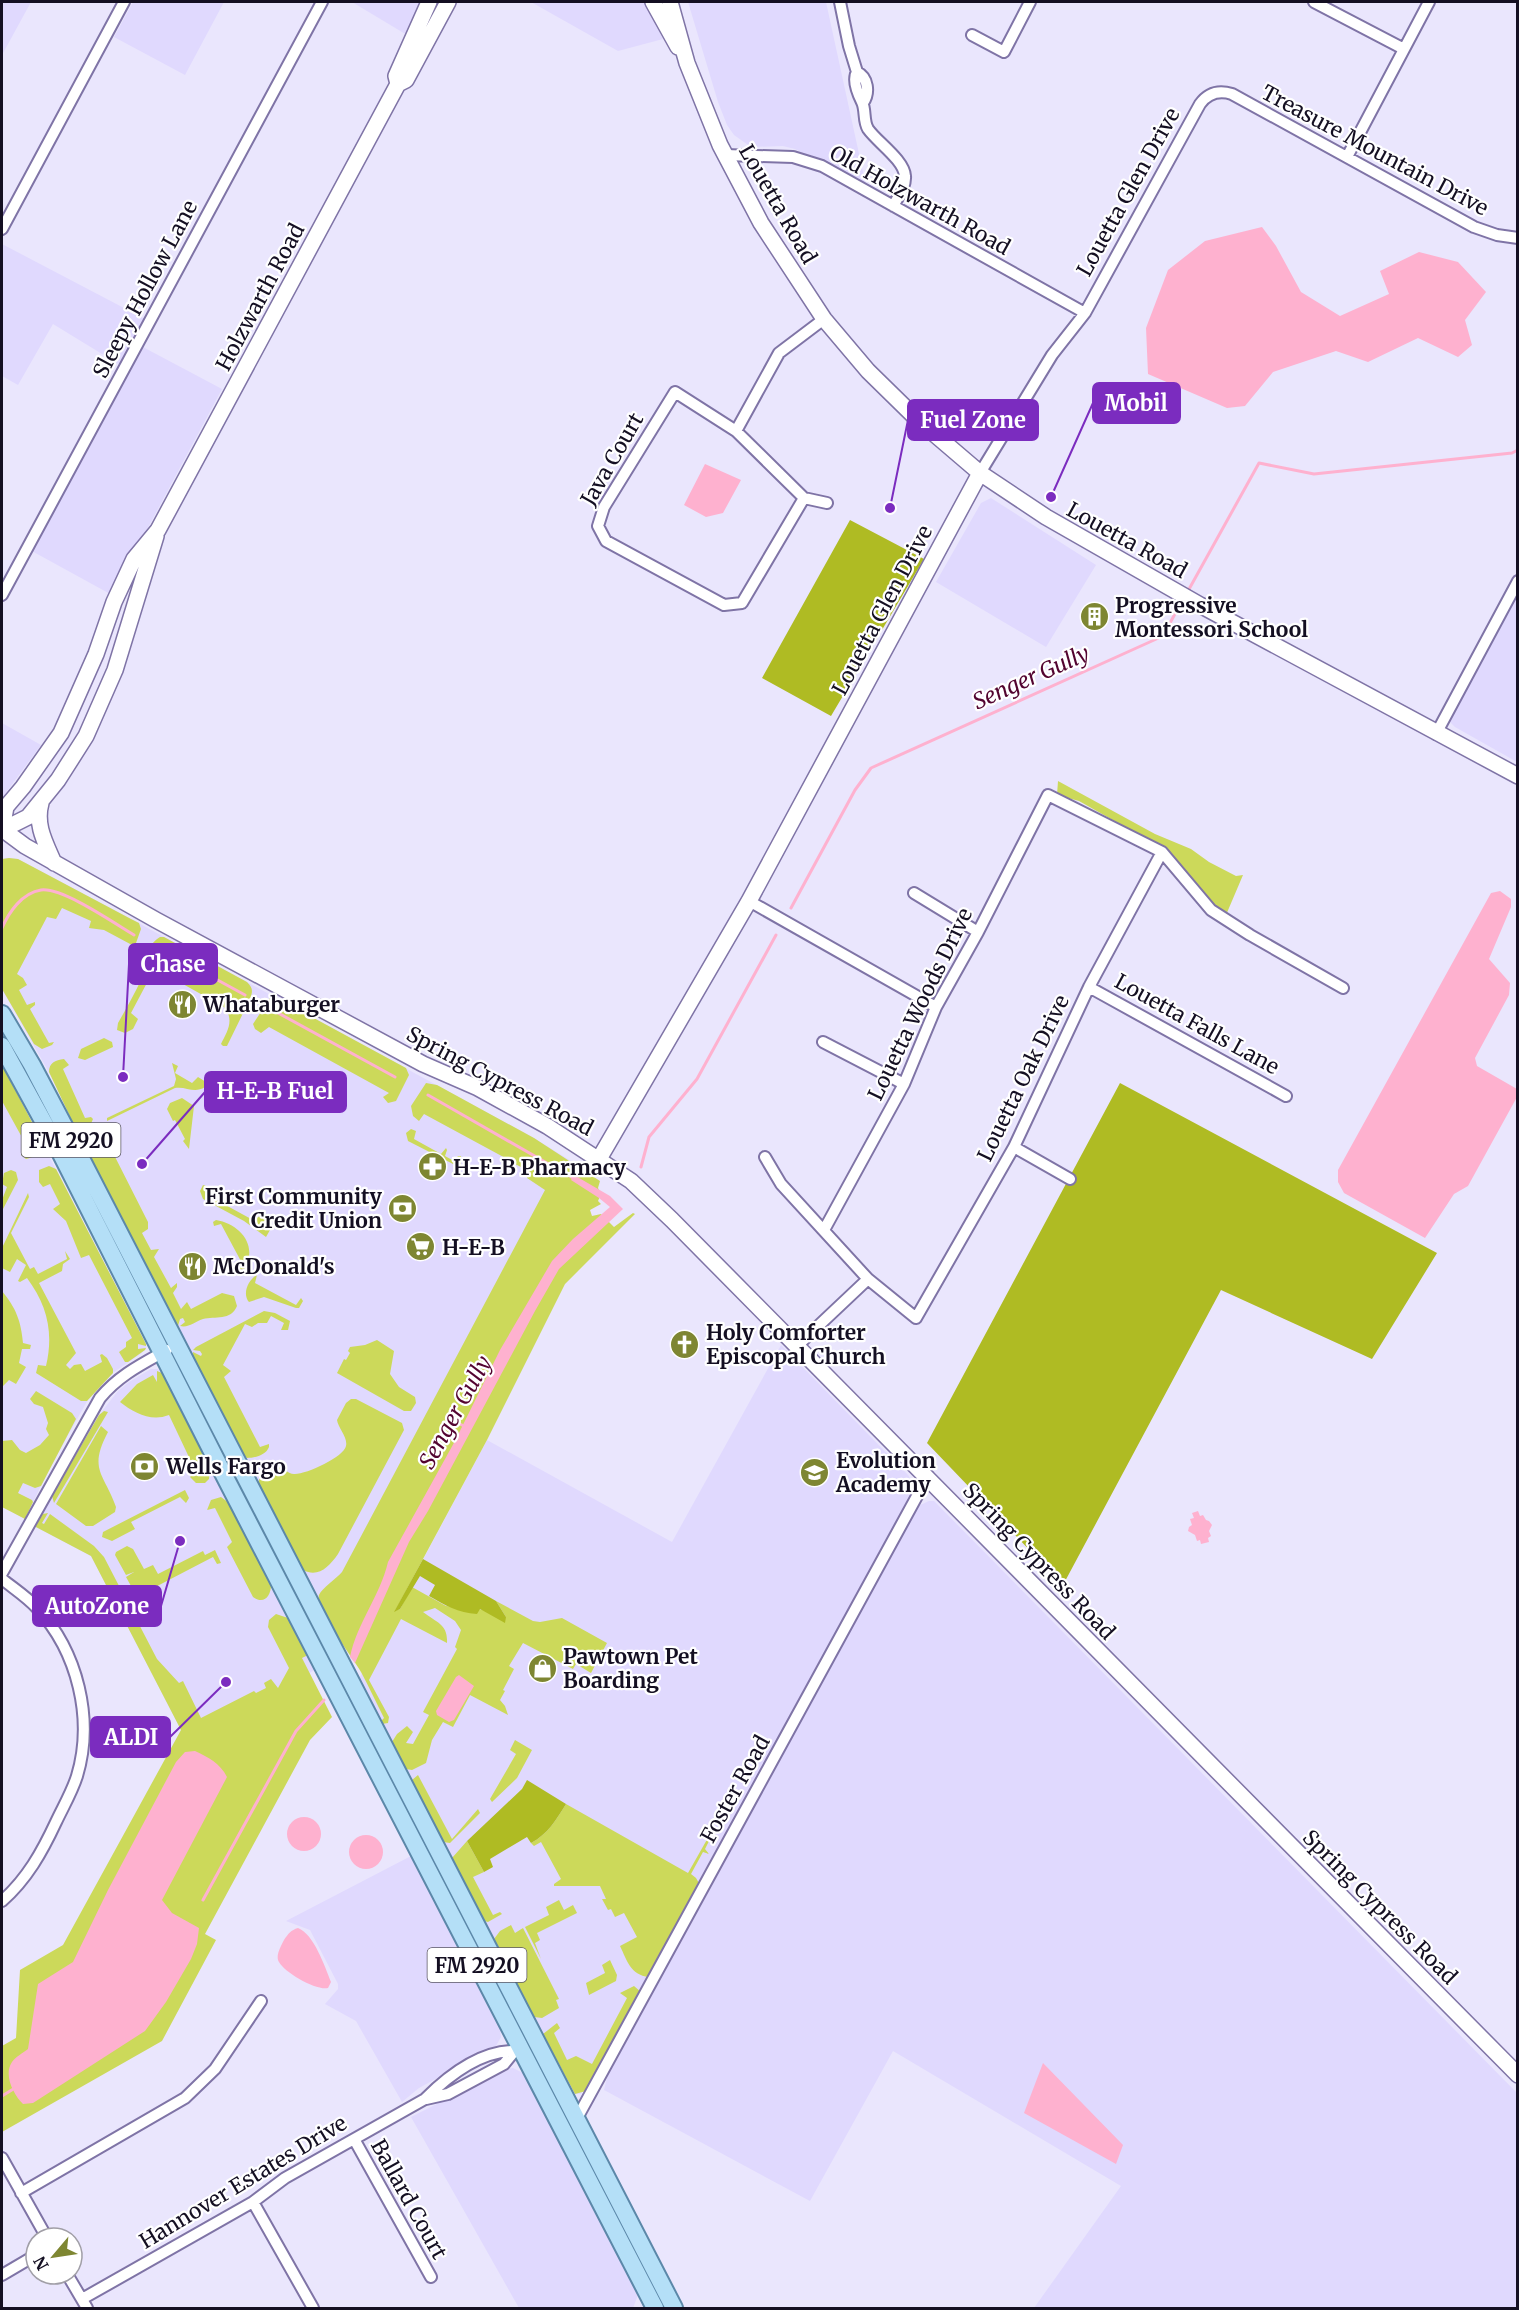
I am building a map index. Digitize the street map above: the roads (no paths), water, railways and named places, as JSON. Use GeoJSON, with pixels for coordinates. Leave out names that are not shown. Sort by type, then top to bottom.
{"type":"FeatureCollection","features":[{"type":"Feature","properties":{"kind":"main road","name":"Holzwarth Road"},"geometry":{"type":"LineString","coordinates":[[398,84],[396,76],[429,2]]}},
{"type":"Feature","properties":{"kind":"main road","name":"Holzwarth Road"},"geometry":{"type":"LineString","coordinates":[[2,829],[6,807],[61,733],[96,654],[114,602],[135,559],[158,530],[398,84],[406,80],[448,2]]}},
{"type":"Feature","properties":{"kind":"main road","name":"Louetta Road"},"geometry":{"type":"LineString","coordinates":[[653,2],[687,63],[726,155],[760,223],[824,319],[868,371],[918,420],[980,473],[1046,518],[1200,605],[1436,734],[1518,776]]}},
{"type":"Feature","properties":{"kind":"main road","name":"Louetta Road"},"geometry":{"type":"LineString","coordinates":[[674,5],[687,63]]}},
{"type":"Feature","properties":{"kind":"main road","name":"Louetta Glen Drive"},"geometry":{"type":"LineString","coordinates":[[599,1159],[749,901],[980,473]]}},
{"type":"Feature","properties":{"kind":"main road","name":"Holzwarth Road"},"geometry":{"type":"LineString","coordinates":[[2,829],[28,817],[42,801],[86,736],[115,670],[158,530]]}},
{"type":"Feature","properties":{"kind":"main road"},"geometry":{"type":"LineString","coordinates":[[42,801],[39,812],[40,829],[54,862]]}},
{"type":"Feature","properties":{"kind":"main road","name":"Spring Cypress Road"},"geometry":{"type":"LineString","coordinates":[[2,829],[25,846],[423,1064],[478,1088],[547,1126],[631,1181],[928,1476],[1518,2075]]}},
{"type":"Feature","properties":{"kind":"main road","name":"FM 2920"},"geometry":{"type":"LineString","coordinates":[[2,1014],[32,1065],[177,1345],[311,1625]]}},
{"type":"Feature","properties":{"kind":"main road","name":"FM 2920"},"geometry":{"type":"LineString","coordinates":[[2,1046],[59,1150],[162,1354],[311,1625],[364,1728],[576,2120],[661,2306]]}},
{"type":"Feature","properties":{"kind":"main road","name":"FM 2920"},"geometry":{"type":"LineString","coordinates":[[364,1728],[516,2048],[661,2306]]}},
{"type":"Feature","properties":{"kind":"street"},"geometry":{"type":"LineString","coordinates":[[2,229],[124,2]]}},
{"type":"Feature","properties":{"kind":"street","name":"Sleepy Hollow Lane"},"geometry":{"type":"LineString","coordinates":[[2,595],[322,2]]}},
{"type":"Feature","properties":{"kind":"street"},"geometry":{"type":"LineString","coordinates":[[840,2],[857,72],[854,76],[859,99],[863,103],[866,127],[900,164],[905,175],[903,187],[893,206]]}},
{"type":"Feature","properties":{"kind":"street"},"geometry":{"type":"LineString","coordinates":[[972,35],[1004,51],[1030,2]]}},
{"type":"Feature","properties":{"kind":"street"},"geometry":{"type":"LineString","coordinates":[[1314,2],[1404,49]]}},
{"type":"Feature","properties":{"kind":"street"},"geometry":{"type":"LineString","coordinates":[[1347,157],[1429,2]]}},
{"type":"Feature","properties":{"kind":"street","name":"Treasure Mountain Drive"},"geometry":{"type":"LineString","coordinates":[[1216,93],[1232,94],[1474,227],[1497,235],[1518,237]]}},
{"type":"Feature","properties":{"kind":"street","name":"Louetta Glen Drive"},"geometry":{"type":"LineString","coordinates":[[980,473],[1052,356],[1085,314],[1200,104],[1204,99],[1216,93]]}},
{"type":"Feature","properties":{"kind":"street","name":"Old Holzwarth Road"},"geometry":{"type":"LineString","coordinates":[[726,155],[775,156],[804,160],[822,166],[1085,314]]}},
{"type":"Feature","properties":{"kind":"street"},"geometry":{"type":"LineString","coordinates":[[824,319],[779,353],[736,431],[804,498],[827,503]]}},
{"type":"Feature","properties":{"kind":"street","name":"Java Court"},"geometry":{"type":"LineString","coordinates":[[736,431],[675,392],[604,507],[598,526],[606,541],[724,605],[742,603],[804,498]]}},
{"type":"Feature","properties":{"kind":"street"},"geometry":{"type":"LineString","coordinates":[[1436,734],[1518,581]]}},
{"type":"Feature","properties":{"kind":"street","name":"Louetta Woods Drive"},"geometry":{"type":"LineString","coordinates":[[824,1230],[904,1084],[936,1007],[978,932],[1048,795],[1162,852]]}},
{"type":"Feature","properties":{"kind":"street"},"geometry":{"type":"LineString","coordinates":[[1162,852],[1211,910],[1343,988]]}},
{"type":"Feature","properties":{"kind":"street","name":"Louetta Oak Drive"},"geometry":{"type":"LineString","coordinates":[[868,1279],[916,1318],[1014,1146],[1089,987],[1162,852]]}},
{"type":"Feature","properties":{"kind":"street"},"geometry":{"type":"LineString","coordinates":[[914,893],[978,932]]}},
{"type":"Feature","properties":{"kind":"street"},"geometry":{"type":"LineString","coordinates":[[749,901],[936,1007]]}},
{"type":"Feature","properties":{"kind":"street","name":"Louetta Falls Lane"},"geometry":{"type":"LineString","coordinates":[[1089,987],[1286,1096]]}},
{"type":"Feature","properties":{"kind":"street"},"geometry":{"type":"LineString","coordinates":[[823,1042],[904,1084]]}},
{"type":"Feature","properties":{"kind":"street"},"geometry":{"type":"LineString","coordinates":[[1014,1146],[1070,1179]]}},
{"type":"Feature","properties":{"kind":"street"},"geometry":{"type":"LineString","coordinates":[[765,1157],[781,1184],[868,1279],[797,1346]]}},
{"type":"Feature","properties":{"kind":"street"},"geometry":{"type":"LineString","coordinates":[[2,1573],[100,1398],[111,1384],[126,1373],[177,1345]]}},
{"type":"Feature","properties":{"kind":"street","name":"Foster Road"},"geometry":{"type":"LineString","coordinates":[[576,2120],[928,1476]]}},
{"type":"Feature","properties":{"kind":"street"},"geometry":{"type":"LineString","coordinates":[[2,1579],[37,1607],[55,1632],[72,1663],[84,1718],[77,1776],[65,1804],[44,1847],[22,1881],[2,1901]]}},
{"type":"Feature","properties":{"kind":"street"},"geometry":{"type":"LineString","coordinates":[[21,2193],[185,2098],[215,2069],[261,2001]]}},
{"type":"Feature","properties":{"kind":"street","name":"Hannover Estates Drive"},"geometry":{"type":"LineString","coordinates":[[84,2304],[253,2202],[285,2178],[425,2099],[442,2082],[460,2070],[497,2052],[516,2048]]}},
{"type":"Feature","properties":{"kind":"street","name":"Ballard Court"},"geometry":{"type":"LineString","coordinates":[[354,2139],[431,2277]]}},
{"type":"Feature","properties":{"kind":"street"},"geometry":{"type":"LineString","coordinates":[[2,2158],[40,2226]]}},
{"type":"Feature","properties":{"kind":"street"},"geometry":{"type":"LineString","coordinates":[[253,2202],[313,2308]]}},
{"type":"Feature","properties":{"kind":"street"},"geometry":{"type":"LineString","coordinates":[[2,2275],[24,2262]]}},
{"type":"Feature","properties":{"kind":"street"},"geometry":{"type":"LineString","coordinates":[[74,2286],[84,2304]]}},
{"type":"Feature","properties":{"kind":"waterway","name":"Senger Gully"},"geometry":{"type":"LineString","coordinates":[[1188,591],[1259,463],[1314,474],[1512,453],[1518,450]]}},
{"type":"Feature","properties":{"kind":"waterway","name":"Senger Gully"},"geometry":{"type":"LineString","coordinates":[[791,908],[855,790],[871,768],[1163,636],[1183,599]]}},
{"type":"Feature","properties":{"kind":"waterway"},"geometry":{"type":"LineString","coordinates":[[2,928],[8,916],[22,899],[41,890],[62,894],[134,935]]}},
{"type":"Feature","properties":{"kind":"waterway","name":"Senger Gully"},"geometry":{"type":"LineString","coordinates":[[641,1167],[649,1137],[697,1079],[776,935]]}},
{"type":"Feature","properties":{"kind":"waterway"},"geometry":{"type":"LineString","coordinates":[[159,948],[245,995]]}},
{"type":"Feature","properties":{"kind":"waterway"},"geometry":{"type":"LineString","coordinates":[[269,1008],[395,1077]]}},
{"type":"Feature","properties":{"kind":"waterway"},"geometry":{"type":"LineString","coordinates":[[428,1095],[573,1178]]}},
{"type":"Feature","properties":{"kind":"waterway"},"geometry":{"type":"LineString","coordinates":[[447,1418],[464,1426]]}},
{"type":"Feature","properties":{"kind":"waterway","name":"Senger Gully"},"geometry":{"type":"LineString","coordinates":[[203,1900],[296,1731],[324,1700]]}},
{"type":"Feature","properties":{"kind":"waterway","name":"Senger Gully"},"geometry":{"type":"LineString","coordinates":[[2,2096],[15,2088]]}},
{"type":"Feature","properties":{"kind":"place","name":"Mobil"},"geometry":{"type":"Point","coordinates":[1051,497]}},
{"type":"Feature","properties":{"kind":"place","name":"Fuel Zone"},"geometry":{"type":"Point","coordinates":[890,508]}},
{"type":"Feature","properties":{"kind":"place","name":"Progressive Montessori School"},"geometry":{"type":"Point","coordinates":[1094,617]}},
{"type":"Feature","properties":{"kind":"place","name":"Whataburger"},"geometry":{"type":"Point","coordinates":[182,1004]}},
{"type":"Feature","properties":{"kind":"place","name":"Chase"},"geometry":{"type":"Point","coordinates":[123,1077]}},
{"type":"Feature","properties":{"kind":"place","name":"H-E-B Fuel"},"geometry":{"type":"Point","coordinates":[142,1164]}},
{"type":"Feature","properties":{"kind":"place","name":"H-E-B Pharmacy"},"geometry":{"type":"Point","coordinates":[432,1167]}},
{"type":"Feature","properties":{"kind":"place","name":"First Community Credit Union"},"geometry":{"type":"Point","coordinates":[403,1208]}},
{"type":"Feature","properties":{"kind":"place","name":"H-E-B"},"geometry":{"type":"Point","coordinates":[421,1247]}},
{"type":"Feature","properties":{"kind":"place","name":"McDonald's"},"geometry":{"type":"Point","coordinates":[192,1266]}},
{"type":"Feature","properties":{"kind":"place","name":"Holy Comforter Episcopal Church"},"geometry":{"type":"Point","coordinates":[685,1344]}},
{"type":"Feature","properties":{"kind":"place","name":"Wells Fargo"},"geometry":{"type":"Point","coordinates":[145,1466]}},
{"type":"Feature","properties":{"kind":"place","name":"Evolution Academy"},"geometry":{"type":"Point","coordinates":[815,1472]}},
{"type":"Feature","properties":{"kind":"place","name":"AutoZone"},"geometry":{"type":"Point","coordinates":[180,1541]}},
{"type":"Feature","properties":{"kind":"place","name":"Pawtown Pet Boarding"},"geometry":{"type":"Point","coordinates":[542,1668]}},
{"type":"Feature","properties":{"kind":"place","name":"ALDI"},"geometry":{"type":"Point","coordinates":[226,1682]}}]}
